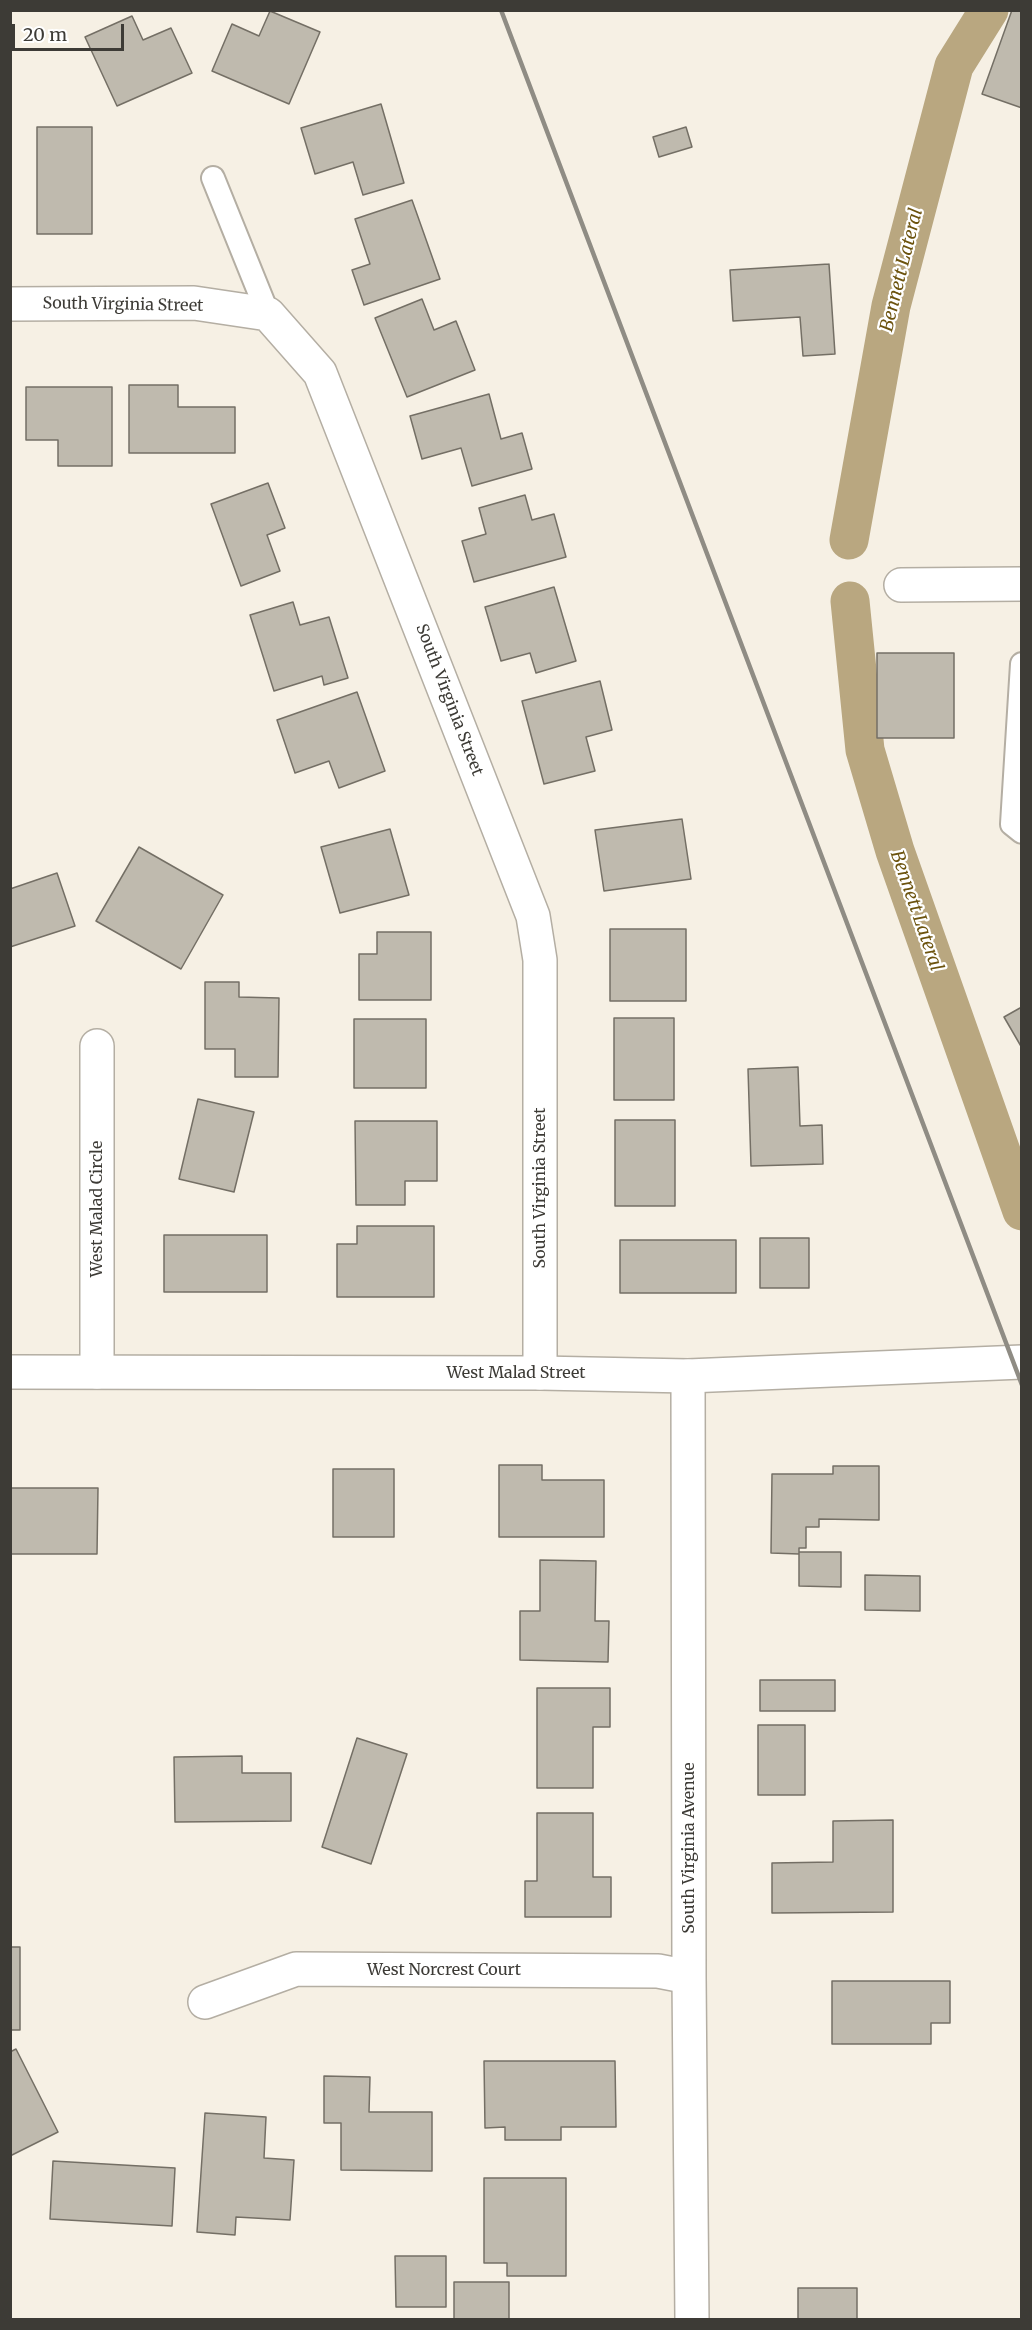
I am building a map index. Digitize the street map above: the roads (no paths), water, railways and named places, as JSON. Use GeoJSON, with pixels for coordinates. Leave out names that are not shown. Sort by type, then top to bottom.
{"type":"FeatureCollection","features":[{"type":"Feature","properties":{"kind":"street","name":"South Virginia Street"},"geometry":{"type":"LineString","coordinates":[[10,304],[194,303],[267,314],[320,373],[533,916],[540,960],[540,1372]]}},
{"type":"Feature","properties":{"kind":"street"},"geometry":{"type":"LineString","coordinates":[[901,585],[1022,584]]}},
{"type":"Feature","properties":{"kind":"street","name":"West Malad Circle"},"geometry":{"type":"LineString","coordinates":[[97,1046],[97,1372]]}},
{"type":"Feature","properties":{"kind":"street","name":"West Malad Street"},"geometry":{"type":"LineString","coordinates":[[10,1372],[540,1372],[688,1376],[1022,1362]]}},
{"type":"Feature","properties":{"kind":"street","name":"South Virginia Avenue"},"geometry":{"type":"LineString","coordinates":[[688,1376],[692,2319]]}},
{"type":"Feature","properties":{"kind":"street","name":"West Norcrest Court"},"geometry":{"type":"LineString","coordinates":[[205,2002],[296,1969],[658,1971],[689,1977]]}},
{"type":"Feature","properties":{"kind":"lane"},"geometry":{"type":"LineString","coordinates":[[213,178],[267,314]]}},
{"type":"Feature","properties":{"kind":"lane"},"geometry":{"type":"LineString","coordinates":[[1022,664],[1012,824],[1022,832]]}},
{"type":"Feature","properties":{"kind":"waterway","name":"Bennett Lateral"},"geometry":{"type":"LineString","coordinates":[[849,540],[891,306],[954,66],[989,10]]}},
{"type":"Feature","properties":{"kind":"waterway","name":"Bennett Lateral"},"geometry":{"type":"LineString","coordinates":[[850,601],[865,750],[895,851],[1022,1211]]}},
{"type":"Feature","properties":{"kind":"railway"},"geometry":{"type":"LineString","coordinates":[[501,10],[1022,1385]]}}]}
